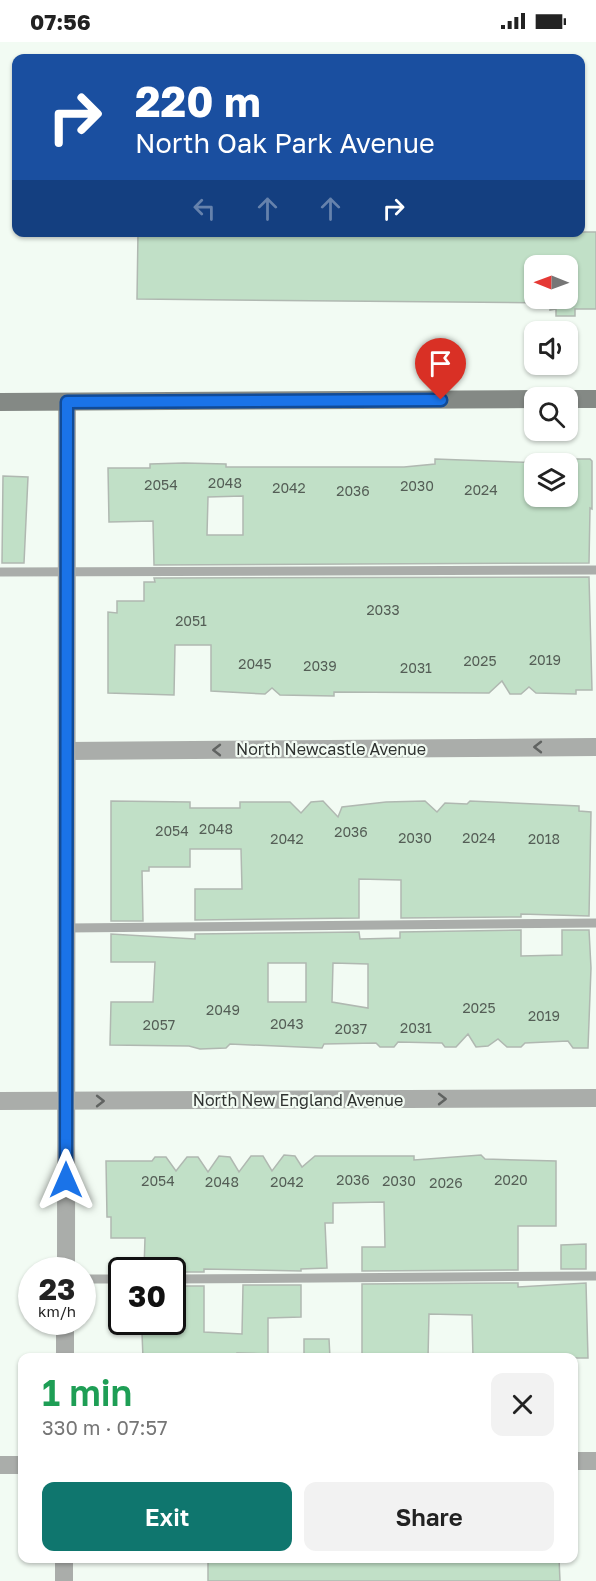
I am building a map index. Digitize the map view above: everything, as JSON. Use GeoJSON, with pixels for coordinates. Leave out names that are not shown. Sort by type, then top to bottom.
{"type":"FeatureCollection","features":[{"type":"Feature","properties":{"kind":"street"},"geometry":{"type":"LineString","coordinates":[[0,402],[524,399]]}},
{"type":"Feature","properties":{"kind":"street"},"geometry":{"type":"LineString","coordinates":[[578,399],[596,399]]}},
{"type":"Feature","properties":{"kind":"street"},"geometry":{"type":"LineString","coordinates":[[66,1257],[67,402]]}},
{"type":"Feature","properties":{"kind":"street","name":"North Newcastle Avenue"},"geometry":{"type":"LineString","coordinates":[[67,751],[596,747]]}},
{"type":"Feature","properties":{"kind":"street","name":"North New England Avenue"},"geometry":{"type":"LineString","coordinates":[[0,1101],[596,1098]]}},
{"type":"Feature","properties":{"kind":"street"},"geometry":{"type":"LineString","coordinates":[[65,1335],[65,1353]]}},
{"type":"Feature","properties":{"kind":"street"},"geometry":{"type":"LineString","coordinates":[[578,1461],[596,1461]]}},
{"type":"Feature","properties":{"kind":"street"},"geometry":{"type":"LineString","coordinates":[[0,1465],[18,1465]]}},
{"type":"Feature","properties":{"kind":"street"},"geometry":{"type":"LineString","coordinates":[[64,1563],[64,1581]]}},
{"type":"Feature","properties":{"kind":"lane"},"geometry":{"type":"LineString","coordinates":[[0,572],[596,570]]}},
{"type":"Feature","properties":{"kind":"lane"},"geometry":{"type":"LineString","coordinates":[[67,928],[596,923]]}},
{"type":"Feature","properties":{"kind":"lane"},"geometry":{"type":"LineString","coordinates":[[186,1279],[596,1276]]}},
{"type":"Feature","properties":{"kind":"building"},"geometry":{"type":"Polygon","coordinates":[[[585,232],[596,232],[596,309],[578,309],[578,255],[524,255],[524,303],[137,299],[138,237],[585,237],[585,232]]]}},
{"type":"Feature","properties":{"kind":"building"},"geometry":{"type":"Polygon","coordinates":[[[556,309],[575,309],[575,316],[556,316],[556,309]]]}},
{"type":"Feature","properties":{"kind":"building"},"geometry":{"type":"Polygon","coordinates":[[[435,459],[524,462],[524,507],[578,507],[578,459],[590,459],[592,461],[592,509],[590,508],[589,563],[154,565],[153,521],[109,522],[108,468],[150,468],[150,464],[184,463],[226,464],[226,467],[404,467],[435,464],[435,459]],[[243,496],[208,497],[207,535],[243,535],[243,496]]]}},
{"type":"Feature","properties":{"kind":"building"},"geometry":{"type":"Polygon","coordinates":[[[3,476],[28,477],[24,563],[2,563],[3,476]]]}},
{"type":"Feature","properties":{"kind":"building"},"geometry":{"type":"Polygon","coordinates":[[[589,577],[592,690],[576,690],[576,694],[536,693],[529,687],[521,694],[510,694],[502,681],[489,693],[334,692],[334,696],[280,695],[272,688],[265,694],[211,691],[211,645],[175,645],[174,695],[108,693],[108,612],[117,613],[117,601],[144,601],[144,582],[155,582],[154,578],[589,577]]]}},
{"type":"Feature","properties":{"kind":"building"},"geometry":{"type":"Polygon","coordinates":[[[111,801],[190,802],[190,808],[240,808],[240,802],[290,802],[301,813],[311,802],[323,801],[338,817],[342,807],[386,802],[425,801],[437,812],[445,803],[467,804],[470,801],[579,806],[579,811],[591,812],[589,916],[521,914],[521,917],[401,918],[401,880],[359,879],[359,918],[195,920],[195,889],[242,889],[241,849],[190,849],[190,867],[149,867],[149,871],[142,871],[143,921],[111,921],[111,801]]]}},
{"type":"Feature","properties":{"kind":"building"},"geometry":{"type":"Polygon","coordinates":[[[521,930],[521,956],[562,955],[562,930],[589,930],[591,968],[588,1048],[573,1048],[568,1041],[525,1043],[521,1047],[507,1047],[498,1039],[488,1046],[476,1047],[468,1034],[456,1047],[445,1047],[442,1043],[398,1042],[394,1047],[380,1047],[376,1043],[324,1044],[322,1048],[230,1044],[226,1048],[200,1049],[189,1046],[110,1045],[111,1002],[153,1002],[155,962],[111,962],[111,934],[195,939],[195,934],[359,932],[360,939],[400,938],[400,932],[521,930]],[[268,963],[268,1002],[306,1002],[306,963],[268,963]],[[333,963],[332,1002],[368,1008],[368,964],[333,963]]]}},
{"type":"Feature","properties":{"kind":"building"},"geometry":{"type":"Polygon","coordinates":[[[284,1155],[295,1156],[302,1167],[315,1156],[414,1156],[414,1160],[481,1155],[485,1159],[556,1161],[556,1226],[518,1226],[518,1270],[362,1271],[362,1247],[385,1247],[384,1202],[333,1203],[333,1223],[325,1223],[327,1268],[301,1269],[301,1271],[204,1269],[204,1272],[186,1272],[186,1257],[144,1257],[145,1238],[111,1238],[111,1217],[107,1217],[106,1161],[152,1161],[155,1157],[166,1157],[176,1171],[187,1157],[198,1157],[208,1172],[219,1156],[230,1157],[239,1172],[251,1156],[263,1156],[272,1171],[284,1155]]]}},
{"type":"Feature","properties":{"kind":"building"},"geometry":{"type":"Polygon","coordinates":[[[586,1244],[586,1269],[561,1269],[561,1245],[586,1244]]]}},
{"type":"Feature","properties":{"kind":"building"},"geometry":{"type":"Polygon","coordinates":[[[518,1283],[518,1287],[586,1283],[588,1358],[578,1358],[578,1353],[473,1353],[472,1315],[429,1314],[428,1353],[362,1353],[362,1284],[518,1283]]]}},
{"type":"Feature","properties":{"kind":"building"},"geometry":{"type":"Polygon","coordinates":[[[243,1285],[301,1285],[301,1317],[268,1318],[268,1353],[143,1353],[142,1335],[186,1335],[186,1286],[204,1286],[204,1332],[242,1334],[243,1285]]]}},
{"type":"Feature","properties":{"kind":"building"},"geometry":{"type":"Polygon","coordinates":[[[304,1339],[329,1339],[330,1353],[304,1353],[304,1339]]]}},
{"type":"Feature","properties":{"kind":"building"},"geometry":{"type":"Polygon","coordinates":[[[208,1563],[559,1563],[560,1581],[208,1581],[208,1563]]]}},
{"type":"Feature","properties":{"kind":"route"},"geometry":{"type":"LineString","coordinates":[[66,1180],[67,402],[441,400]]}}]}
